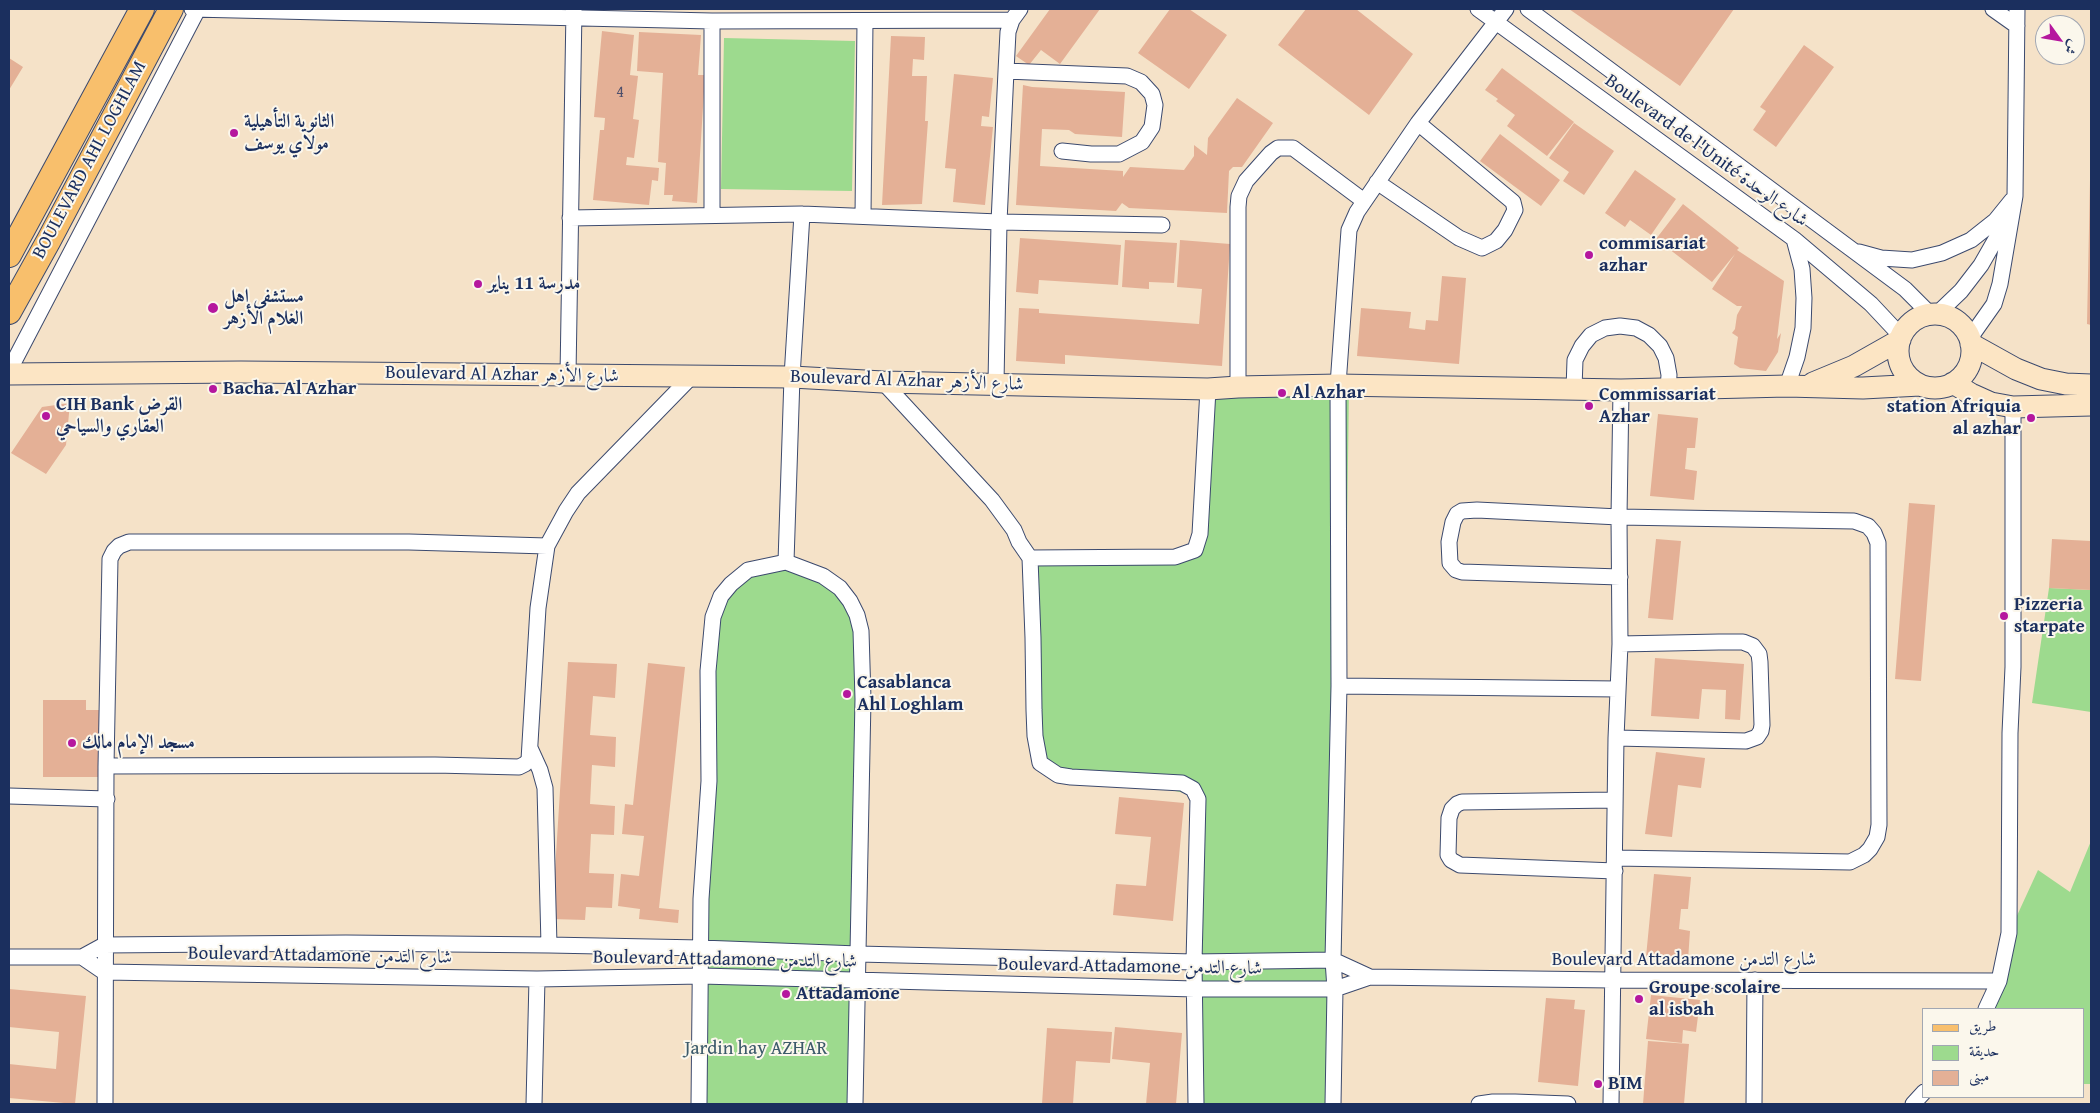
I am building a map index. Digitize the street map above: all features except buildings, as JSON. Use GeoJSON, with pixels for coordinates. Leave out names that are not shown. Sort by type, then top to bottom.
{"type":"FeatureCollection","features":[{"type":"Feature","properties":{"kind":"main road","name":"BOULEVARD AHL LOGHLAM"},"geometry":{"type":"LineString","coordinates":[[9,256],[142,9]]}},
{"type":"Feature","properties":{"kind":"main road","name":"BOULEVARD AHL LOGHLAM"},"geometry":{"type":"LineString","coordinates":[[9,312],[171,9]]}},
{"type":"Feature","properties":{"kind":"main road"},"geometry":{"type":"LineString","coordinates":[[1934,314],[1948,316],[1957,321],[1965,329],[1971,341],[1972,354],[1969,365],[1953,383],[1942,387],[1931,387],[1911,379],[1904,371],[1898,353],[1900,338],[1908,325],[1918,318],[1934,314]]}},
{"type":"Feature","properties":{"kind":"main road","name":"Boulevard Al Azhar شارع الأزهر"},"geometry":{"type":"LineString","coordinates":[[1796,386],[1854,366],[1900,338]]}},
{"type":"Feature","properties":{"kind":"main road"},"geometry":{"type":"LineString","coordinates":[[1971,341],[2016,369],[2066,384],[2091,385]]}},
{"type":"Feature","properties":{"kind":"main road","name":"Boulevard Al Azhar شارع الأزهر"},"geometry":{"type":"LineString","coordinates":[[9,373],[241,372],[792,377],[883,382],[996,383],[1208,390],[1238,387],[1338,385],[1621,390],[1796,386],[1863,388],[1920,384]]}},
{"type":"Feature","properties":{"kind":"main road"},"geometry":{"type":"LineString","coordinates":[[1953,383],[1991,403],[2013,407],[2091,405]]}},
{"type":"Feature","properties":{"kind":"street"},"geometry":{"type":"LineString","coordinates":[[192,9],[574,13],[712,21],[865,21],[1016,15],[1008,32],[999,222],[996,383]]}},
{"type":"Feature","properties":{"kind":"street"},"geometry":{"type":"LineString","coordinates":[[9,373],[198,9]]}},
{"type":"Feature","properties":{"kind":"street","name":"Boulevard de l'Unité شارع الوحدة"},"geometry":{"type":"LineString","coordinates":[[1478,9],[1794,239],[1871,304],[1900,338]]}},
{"type":"Feature","properties":{"kind":"street"},"geometry":{"type":"LineString","coordinates":[[1333,1104],[1335,989],[1333,960],[1339,686],[1338,385],[1348,230],[1364,202],[1418,124],[1506,9]]}},
{"type":"Feature","properties":{"kind":"street","name":"Boulevard de l'Unité شارع الوحدة"},"geometry":{"type":"LineString","coordinates":[[1528,9],[1905,289],[1934,314]]}},
{"type":"Feature","properties":{"kind":"street"},"geometry":{"type":"LineString","coordinates":[[1994,9],[2017,26]]}},
{"type":"Feature","properties":{"kind":"street"},"geometry":{"type":"LineString","coordinates":[[1971,341],[1994,304],[2000,284],[2013,202],[2017,9]]}},
{"type":"Feature","properties":{"kind":"street"},"geometry":{"type":"LineString","coordinates":[[568,375],[574,13]]}},
{"type":"Feature","properties":{"kind":"street"},"geometry":{"type":"LineString","coordinates":[[712,21],[712,216]]}},
{"type":"Feature","properties":{"kind":"street"},"geometry":{"type":"LineString","coordinates":[[863,216],[865,21]]}},
{"type":"Feature","properties":{"kind":"street"},"geometry":{"type":"LineString","coordinates":[[1006,71],[1127,76],[1141,82],[1152,94],[1155,114],[1152,127],[1142,142],[1119,154],[1062,151]]}},
{"type":"Feature","properties":{"kind":"street"},"geometry":{"type":"LineString","coordinates":[[1378,182],[1458,238],[1482,248],[1496,241],[1505,230],[1515,210],[1513,202],[1418,124]]}},
{"type":"Feature","properties":{"kind":"street"},"geometry":{"type":"LineString","coordinates":[[1238,387],[1238,207],[1246,181],[1271,152],[1278,148],[1294,148],[1364,202]]}},
{"type":"Feature","properties":{"kind":"street"},"geometry":{"type":"LineString","coordinates":[[1851,250],[1881,258],[1912,260],[1942,253],[1971,240],[1995,221],[2013,202]]}},
{"type":"Feature","properties":{"kind":"street"},"geometry":{"type":"LineString","coordinates":[[1934,314],[1961,291],[1981,266],[1998,238],[2013,202]]}},
{"type":"Feature","properties":{"kind":"street"},"geometry":{"type":"LineString","coordinates":[[570,218],[802,214],[999,222],[1162,225]]}},
{"type":"Feature","properties":{"kind":"street"},"geometry":{"type":"LineString","coordinates":[[786,562],[792,377],[802,214]]}},
{"type":"Feature","properties":{"kind":"street"},"geometry":{"type":"LineString","coordinates":[[1794,239],[1802,268],[1804,298],[1803,328],[1797,357],[1796,386]]}},
{"type":"Feature","properties":{"kind":"street"},"geometry":{"type":"LineString","coordinates":[[1574,389],[1575,360],[1582,346],[1592,335],[1605,328],[1620,326],[1636,328],[1642,331],[1660,346],[1666,358],[1669,375],[1668,389]]}},
{"type":"Feature","properties":{"kind":"street"},"geometry":{"type":"LineString","coordinates":[[106,766],[435,765],[519,767],[525,764],[529,760],[538,608],[547,546],[578,493],[691,376]]}},
{"type":"Feature","properties":{"kind":"street"},"geometry":{"type":"LineString","coordinates":[[883,382],[992,500],[1014,530],[1019,542],[1030,558],[1035,736],[1040,763],[1058,775],[1178,782],[1193,789],[1198,799],[1194,962],[1196,1104]]}},
{"type":"Feature","properties":{"kind":"street"},"geometry":{"type":"LineString","coordinates":[[1030,558],[1175,557],[1185,555],[1194,550],[1200,534],[1208,390]]}},
{"type":"Feature","properties":{"kind":"street"},"geometry":{"type":"LineString","coordinates":[[1611,1104],[1616,738],[1620,644],[1621,390]]}},
{"type":"Feature","properties":{"kind":"street"},"geometry":{"type":"LineString","coordinates":[[1986,1008],[1999,981],[2010,933],[2013,407]]}},
{"type":"Feature","properties":{"kind":"street"},"geometry":{"type":"LineString","coordinates":[[1615,800],[1462,802],[1452,809],[1449,818],[1448,855],[1450,860],[1460,865],[1850,862],[1864,855],[1870,849],[1877,836],[1879,825],[1878,543],[1874,532],[1868,526],[1854,521],[1619,517],[1499,510],[1462,511],[1457,514],[1453,522],[1448,552],[1450,563],[1456,570],[1462,572],[1620,577]]}},
{"type":"Feature","properties":{"kind":"street"},"geometry":{"type":"LineString","coordinates":[[104,1104],[106,766],[110,559],[114,551],[119,546],[128,542],[409,542],[547,546]]}},
{"type":"Feature","properties":{"kind":"street"},"geometry":{"type":"LineString","coordinates":[[699,1104],[700,948],[708,781],[708,671],[713,618],[721,596],[731,584],[748,570],[786,562],[823,576],[840,588],[854,608],[861,631],[864,699],[855,1104]]}},
{"type":"Feature","properties":{"kind":"street"},"geometry":{"type":"LineString","coordinates":[[1616,738],[1746,741],[1757,737],[1761,731],[1762,724],[1760,662],[1759,654],[1753,646],[1743,642],[1620,644]]}},
{"type":"Feature","properties":{"kind":"street"},"geometry":{"type":"LineString","coordinates":[[1339,686],[1618,689]]}},
{"type":"Feature","properties":{"kind":"street"},"geometry":{"type":"LineString","coordinates":[[530,748],[540,770],[545,788],[549,945]]}},
{"type":"Feature","properties":{"kind":"street"},"geometry":{"type":"LineString","coordinates":[[9,796],[107,799]]}},
{"type":"Feature","properties":{"kind":"street","name":"Boulevard Attadamone شارع التدمن"},"geometry":{"type":"LineString","coordinates":[[9,957],[82,957],[104,945],[346,943],[549,945],[1194,962],[1333,960],[1370,977]]}},
{"type":"Feature","properties":{"kind":"street"},"geometry":{"type":"LineString","coordinates":[[82,957],[104,972]]}},
{"type":"Feature","properties":{"kind":"street","name":"Boulevard Attadamone شارع التدمن"},"geometry":{"type":"LineString","coordinates":[[104,972],[537,979],[701,976],[1195,989],[1335,989],[1370,977],[1999,981]]}},
{"type":"Feature","properties":{"kind":"street"},"geometry":{"type":"LineString","coordinates":[[534,1104],[537,979]]}},
{"type":"Feature","properties":{"kind":"street"},"geometry":{"type":"LineString","coordinates":[[1754,1104],[1755,980]]}},
{"type":"Feature","properties":{"kind":"street"},"geometry":{"type":"LineString","coordinates":[[1913,1104],[1922,1094]]}},
{"type":"Feature","properties":{"kind":"street"},"geometry":{"type":"LineString","coordinates":[[1479,1104],[1508,1102],[1568,1104]]}},
{"type":"Feature","properties":{"kind":"green space"},"geometry":{"type":"Polygon","coordinates":[[[724,38],[855,41],[852,191],[721,189],[724,38]]]}},
{"type":"Feature","properties":{"kind":"green space"},"geometry":{"type":"Polygon","coordinates":[[[1212,384],[1349,386],[1341,980],[1335,989],[1336,1104],[1191,1104],[1199,796],[1040,763],[1030,558],[1203,550],[1212,384]]]}},
{"type":"Feature","properties":{"kind":"green space","name":"Jardin hay AZHAR"},"geometry":{"type":"Polygon","coordinates":[[[788,559],[828,575],[855,612],[860,651],[854,1104],[700,1104],[708,630],[725,592],[754,570],[788,559]]]}},
{"type":"Feature","properties":{"kind":"green space"},"geometry":{"type":"Polygon","coordinates":[[[2049,588],[2091,590],[2091,712],[2032,703],[2049,588]]]}},
{"type":"Feature","properties":{"kind":"green space"},"geometry":{"type":"Polygon","coordinates":[[[2091,841],[2091,1084],[2085,1084],[2085,1008],[1990,1008],[2009,933],[2038,870],[2070,892],[2091,841]]]}},
{"type":"Feature","properties":{"kind":"place","name":"الثانوية التأهيلية مولاي يوسف"},"geometry":{"type":"Point","coordinates":[234,133]}},
{"type":"Feature","properties":{"kind":"place","name":"commisariat azhar"},"geometry":{"type":"Point","coordinates":[1589,255]}},
{"type":"Feature","properties":{"kind":"place","name":"مدرسة 11 يناير"},"geometry":{"type":"Point","coordinates":[478,284]}},
{"type":"Feature","properties":{"kind":"place","name":"مستشفى اهل الغلام الأزهر"},"geometry":{"type":"Point","coordinates":[213,308]}},
{"type":"Feature","properties":{"kind":"place","name":"Bacha. Al Azhar"},"geometry":{"type":"Point","coordinates":[213,389]}},
{"type":"Feature","properties":{"kind":"place","name":"Al Azhar"},"geometry":{"type":"Point","coordinates":[1282,393]}},
{"type":"Feature","properties":{"kind":"place","name":"Commissariat Azhar"},"geometry":{"type":"Point","coordinates":[1589,406]}},
{"type":"Feature","properties":{"kind":"place","name":"CIH Bank القرض العقاري والسياحي"},"geometry":{"type":"Point","coordinates":[46,416]}},
{"type":"Feature","properties":{"kind":"place","name":"station Afriquia al azhar"},"geometry":{"type":"Point","coordinates":[2031,418]}},
{"type":"Feature","properties":{"kind":"place","name":"Pizzeria starpate"},"geometry":{"type":"Point","coordinates":[2004,616]}},
{"type":"Feature","properties":{"kind":"place","name":"Casablanca Ahl Loghlam"},"geometry":{"type":"Point","coordinates":[847,694]}},
{"type":"Feature","properties":{"kind":"place","name":"مسجد الإمام مالك"},"geometry":{"type":"Point","coordinates":[72,743]}},
{"type":"Feature","properties":{"kind":"place","name":"Attadamone"},"geometry":{"type":"Point","coordinates":[786,994]}},
{"type":"Feature","properties":{"kind":"place","name":"Groupe scolaire al isbah"},"geometry":{"type":"Point","coordinates":[1639,999]}},
{"type":"Feature","properties":{"kind":"place","name":"BIM"},"geometry":{"type":"Point","coordinates":[1598,1084]}}]}
